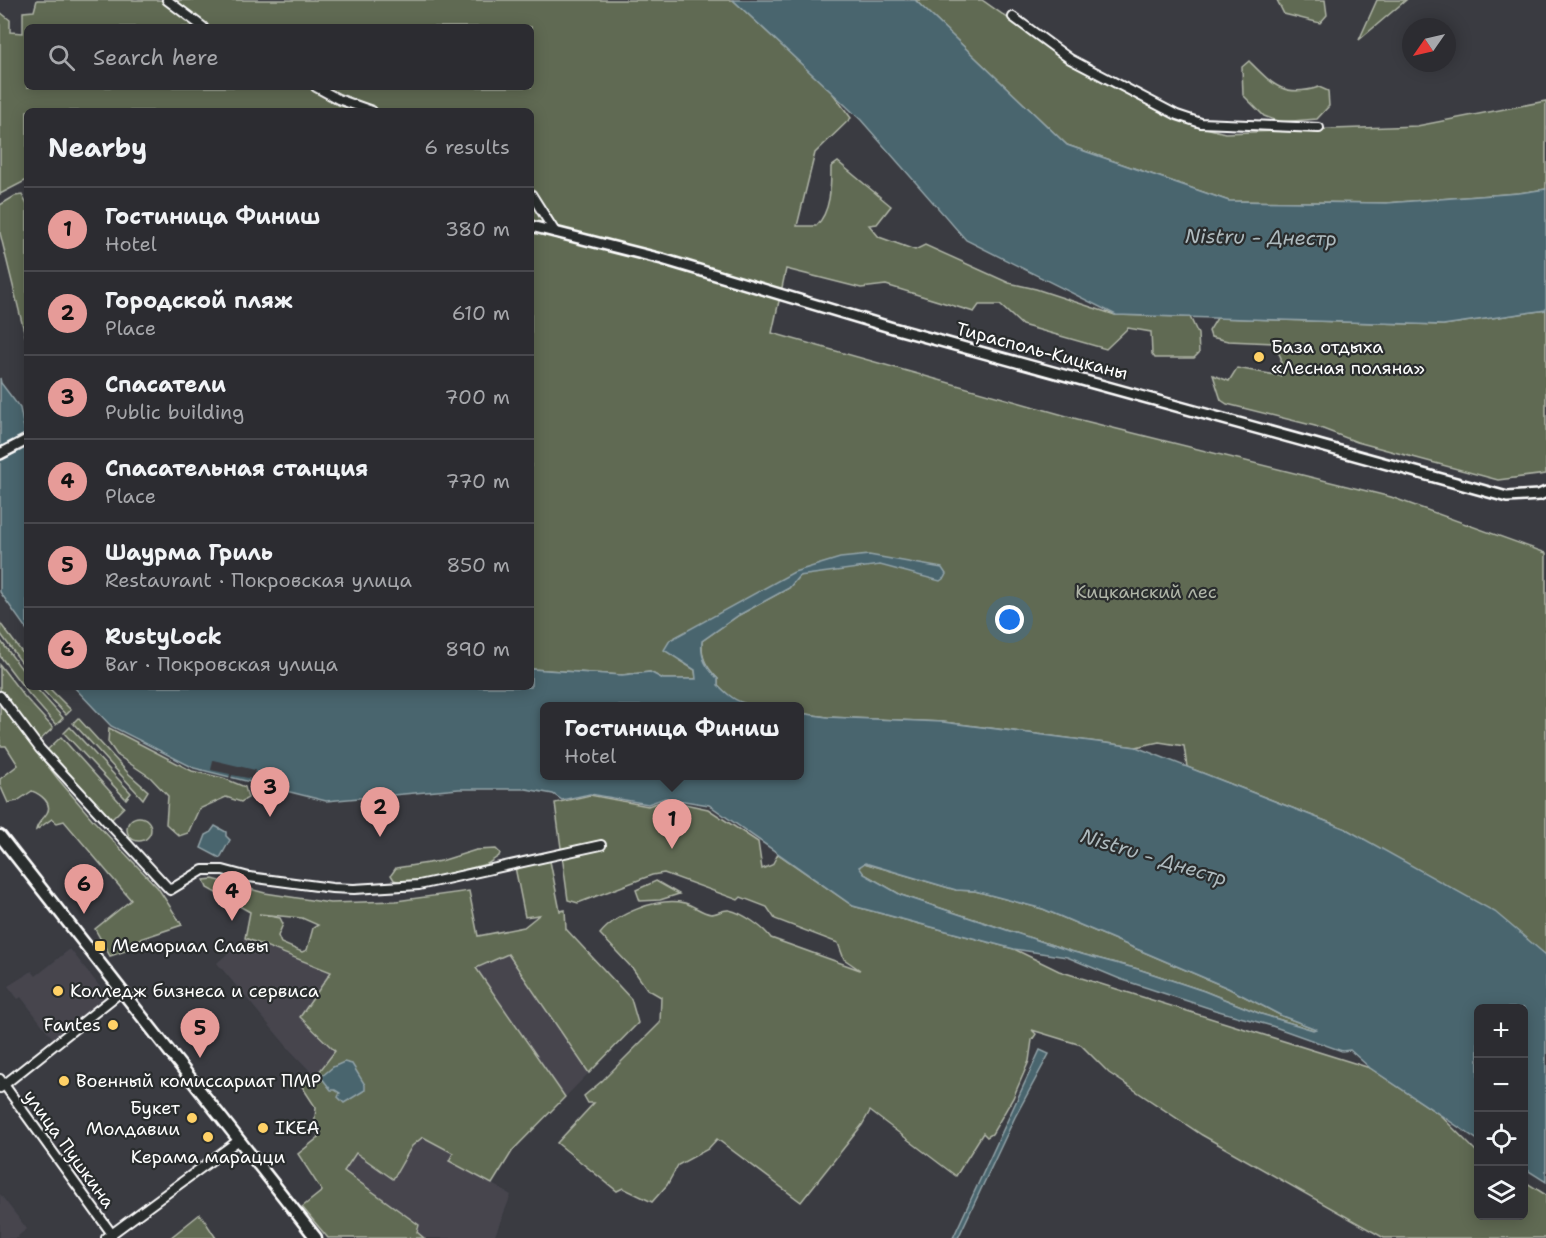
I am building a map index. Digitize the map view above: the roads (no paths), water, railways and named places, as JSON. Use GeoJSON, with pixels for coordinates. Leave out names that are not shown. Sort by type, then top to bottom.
{"type":"FeatureCollection","features":[{"type":"Feature","properties":{"kind":"main road"},"geometry":{"type":"LineString","coordinates":[[0,837],[316,1238]]}},
{"type":"Feature","properties":{"kind":"street"},"geometry":{"type":"LineString","coordinates":[[166,0],[199,24]]}},
{"type":"Feature","properties":{"kind":"street"},"geometry":{"type":"LineString","coordinates":[[1013,17],[1070,59],[1177,115],[1201,123],[1319,128]]}},
{"type":"Feature","properties":{"kind":"street"},"geometry":{"type":"LineString","coordinates":[[322,90],[364,108]]}},
{"type":"Feature","properties":{"kind":"street"},"geometry":{"type":"LineString","coordinates":[[534,199],[555,232]]}},
{"type":"Feature","properties":{"kind":"street","name":"Тирасполь-Кицканы"},"geometry":{"type":"LineString","coordinates":[[534,227],[662,259],[894,328],[1507,498],[1539,495],[1546,492]]}},
{"type":"Feature","properties":{"kind":"street"},"geometry":{"type":"LineString","coordinates":[[0,454],[24,442]]}},
{"type":"Feature","properties":{"kind":"street"},"geometry":{"type":"LineString","coordinates":[[0,696],[40,749],[170,891],[203,870],[223,870],[249,877],[332,888],[419,885],[601,845]]}},
{"type":"Feature","properties":{"kind":"street"},"geometry":{"type":"LineString","coordinates":[[1,1084],[122,991]]}},
{"type":"Feature","properties":{"kind":"street","name":"улица Пушкина"},"geometry":{"type":"LineString","coordinates":[[1,1084],[110,1236]]}},
{"type":"Feature","properties":{"kind":"street"},"geometry":{"type":"LineString","coordinates":[[110,1236],[239,1140]]}},
{"type":"Feature","properties":{"kind":"water","name":"Nistru - Днестр"},"geometry":{"type":"Polygon","coordinates":[[[733,0],[915,0],[1067,145],[1229,201],[1386,203],[1546,189],[1546,310],[1443,325],[1116,315],[966,240],[861,120],[733,0]]]}},
{"type":"Feature","properties":{"kind":"water"},"geometry":{"type":"Polygon","coordinates":[[[0,378],[1,383],[20,408],[24,428],[24,626],[0,592],[0,378]]]}},
{"type":"Feature","properties":{"kind":"water","name":"Nistru - Днестр"},"geometry":{"type":"Polygon","coordinates":[[[869,555],[942,568],[946,574],[940,581],[880,565],[799,576],[789,588],[739,615],[702,641],[702,647],[703,657],[718,679],[718,685],[727,694],[742,702],[540,702],[540,780],[804,780],[804,714],[827,717],[943,722],[1136,747],[1346,829],[1495,912],[1546,955],[1546,1182],[1528,1171],[1528,1004],[1474,1004],[1474,1137],[1370,1068],[1350,1050],[1342,1051],[1272,1026],[1120,979],[1067,957],[1014,949],[853,906],[709,805],[665,798],[648,804],[590,794],[562,800],[553,794],[526,789],[459,789],[326,801],[194,768],[111,726],[77,690],[534,690],[534,669],[622,675],[650,672],[663,679],[696,679],[695,670],[664,650],[670,640],[794,572],[840,558],[869,555]],[[865,863],[859,867],[864,874],[901,895],[1070,951],[1138,969],[1204,991],[1261,1014],[1316,1029],[1282,1016],[1228,988],[1043,909],[975,891],[956,890],[865,863]]]}},
{"type":"Feature","properties":{"kind":"water"},"geometry":{"type":"Polygon","coordinates":[[[215,826],[226,832],[230,840],[220,858],[201,848],[206,835],[215,826]]]}},
{"type":"Feature","properties":{"kind":"water"},"geometry":{"type":"Polygon","coordinates":[[[1040,1050],[1049,1054],[1015,1117],[958,1238],[953,1238],[1040,1050]]]}},
{"type":"Feature","properties":{"kind":"water"},"geometry":{"type":"Polygon","coordinates":[[[344,1062],[352,1064],[365,1085],[365,1090],[344,1103],[338,1097],[340,1093],[331,1090],[321,1077],[333,1067],[344,1062]]]}},
{"type":"Feature","properties":{"kind":"place","name":"База отдыха «Лесная поляна»"},"geometry":{"type":"Point","coordinates":[1259,357]}},
{"type":"Feature","properties":{"kind":"place","name":"Спасатели"},"geometry":{"type":"Point","coordinates":[270,817]}},
{"type":"Feature","properties":{"kind":"place","name":"Городской пляж"},"geometry":{"type":"Point","coordinates":[380,837]}},
{"type":"Feature","properties":{"kind":"place","name":"Гостиница Финиш"},"geometry":{"type":"Point","coordinates":[672,849]}},
{"type":"Feature","properties":{"kind":"place","name":"RustyLock"},"geometry":{"type":"Point","coordinates":[84,914]}},
{"type":"Feature","properties":{"kind":"place","name":"Спасательная станция"},"geometry":{"type":"Point","coordinates":[232,921]}},
{"type":"Feature","properties":{"kind":"place","name":"Мемориал Славы"},"geometry":{"type":"Point","coordinates":[100,946]}},
{"type":"Feature","properties":{"kind":"place","name":"Колледж бизнеса и сервиса"},"geometry":{"type":"Point","coordinates":[58,991]}},
{"type":"Feature","properties":{"kind":"place","name":"Fantes"},"geometry":{"type":"Point","coordinates":[113,1025]}},
{"type":"Feature","properties":{"kind":"place","name":"Шаурма Гриль"},"geometry":{"type":"Point","coordinates":[200,1058]}},
{"type":"Feature","properties":{"kind":"place","name":"Военный комиссариат ПМР"},"geometry":{"type":"Point","coordinates":[64,1081]}},
{"type":"Feature","properties":{"kind":"place","name":"Букет Молдавии"},"geometry":{"type":"Point","coordinates":[192,1118]}},
{"type":"Feature","properties":{"kind":"place","name":"IKEA"},"geometry":{"type":"Point","coordinates":[263,1128]}},
{"type":"Feature","properties":{"kind":"place","name":"Керама марацци"},"geometry":{"type":"Point","coordinates":[208,1137]}},
{"type":"Feature","properties":{"kind":"park label","name":"Кицканский лес"},"geometry":{"type":"Point","coordinates":[1146,592]}}]}
